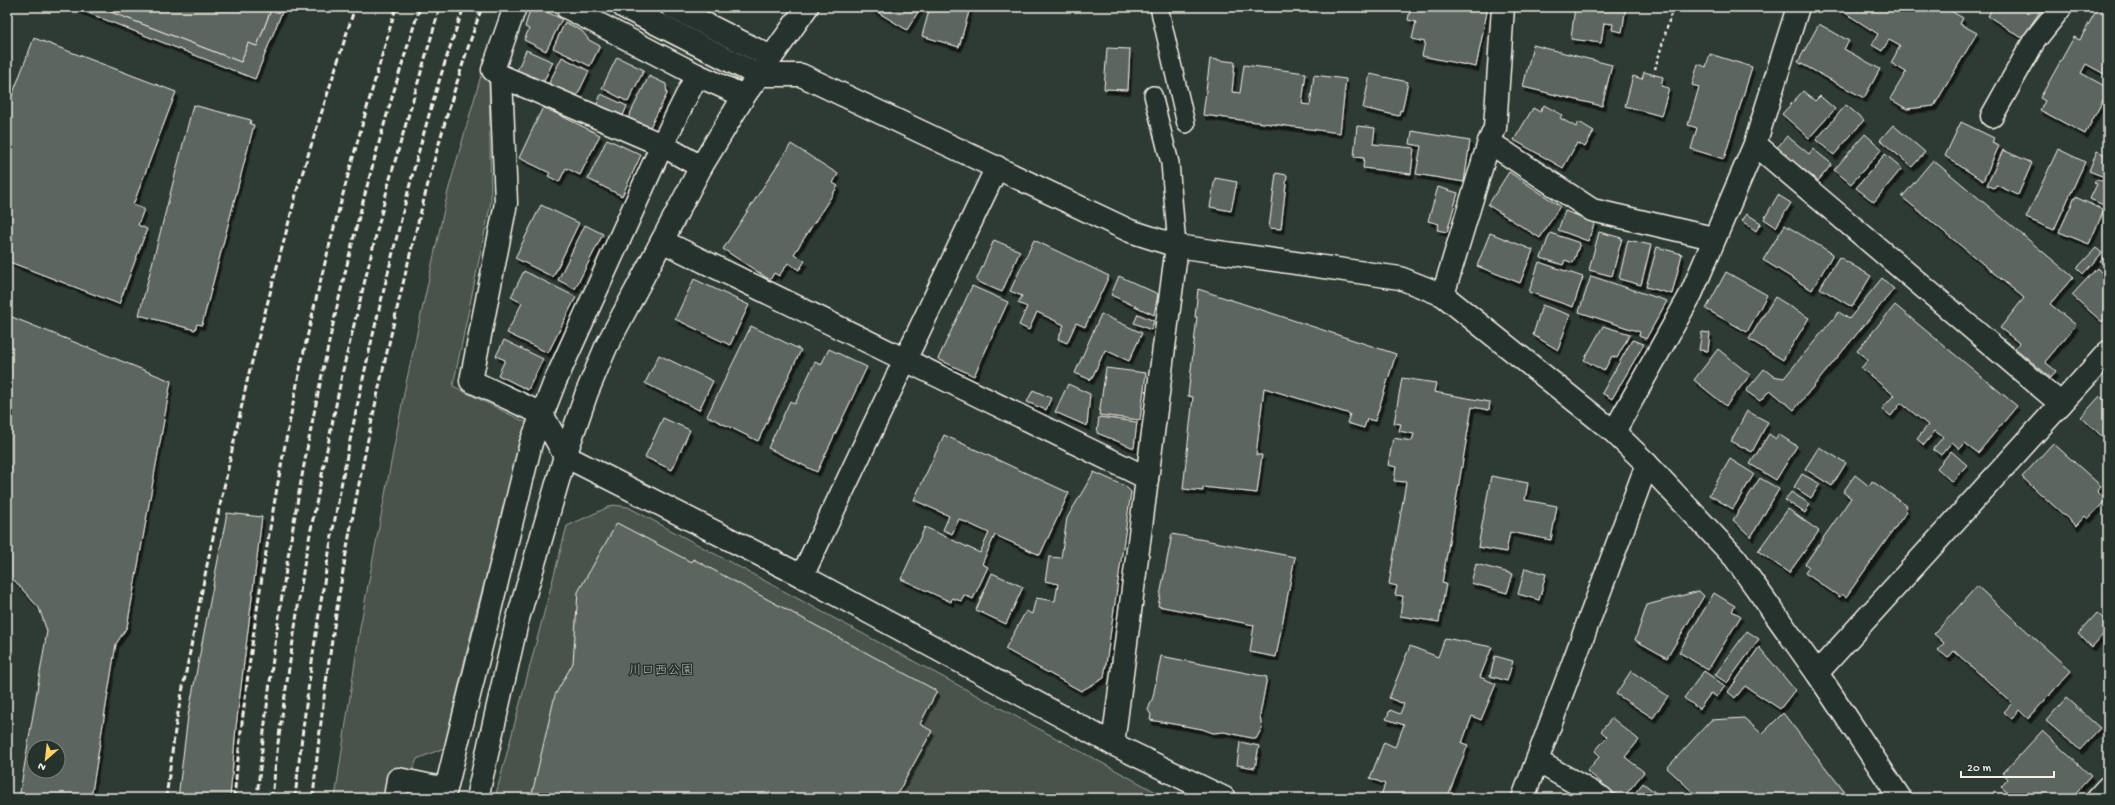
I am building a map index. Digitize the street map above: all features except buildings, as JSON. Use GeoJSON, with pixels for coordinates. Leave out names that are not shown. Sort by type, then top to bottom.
{"type":"FeatureCollection","features":[{"type":"Feature","properties":{"kind":"street"},"geometry":{"type":"LineString","coordinates":[[515,7],[493,70],[501,76],[662,145],[701,167]]}},
{"type":"Feature","properties":{"kind":"street"},"geometry":{"type":"LineString","coordinates":[[566,7],[697,75],[744,96]]}},
{"type":"Feature","properties":{"kind":"street"},"geometry":{"type":"LineString","coordinates":[[624,7],[758,75],[801,75],[1130,231],[1177,246],[1400,278],[1444,295],[1614,432],[1647,464],[1735,558],[1817,673],[1900,798]]}},
{"type":"Feature","properties":{"kind":"street"},"geometry":{"type":"LineString","coordinates":[[672,7],[772,57]]}},
{"type":"Feature","properties":{"kind":"street"},"geometry":{"type":"LineString","coordinates":[[477,798],[517,622],[565,456],[587,392],[606,347],[701,167],[744,96],[806,7]]}},
{"type":"Feature","properties":{"kind":"street"},"geometry":{"type":"LineString","coordinates":[[1444,295],[1489,142],[1495,128],[1503,7]]}},
{"type":"Feature","properties":{"kind":"street"},"geometry":{"type":"LineString","coordinates":[[1614,432],[1691,294],[1755,144],[1798,7]]}},
{"type":"Feature","properties":{"kind":"street"},"geometry":{"type":"LineString","coordinates":[[1992,116],[2034,41],[2061,7]]}},
{"type":"Feature","properties":{"kind":"street"},"geometry":{"type":"LineString","coordinates":[[395,798],[398,779],[446,789],[531,443],[554,384],[662,145],[697,75]]}},
{"type":"Feature","properties":{"kind":"street"},"geometry":{"type":"LineString","coordinates":[[501,76],[506,203],[471,381],[542,414],[565,456],[802,576],[1113,744],[1224,798]]}},
{"type":"Feature","properties":{"kind":"street"},"geometry":{"type":"LineString","coordinates":[[1489,142],[1592,210],[1714,238]]}},
{"type":"Feature","properties":{"kind":"street"},"geometry":{"type":"LineString","coordinates":[[1755,144],[2061,404]]}},
{"type":"Feature","properties":{"kind":"street"},"geometry":{"type":"LineString","coordinates":[[802,576],[997,168]]}},
{"type":"Feature","properties":{"kind":"street"},"geometry":{"type":"LineString","coordinates":[[662,240],[1147,478]]}},
{"type":"Feature","properties":{"kind":"street"},"geometry":{"type":"LineString","coordinates":[[1113,744],[1177,246]]}},
{"type":"Feature","properties":{"kind":"street"},"geometry":{"type":"LineString","coordinates":[[1817,673],[2108,352]]}},
{"type":"Feature","properties":{"kind":"street"},"geometry":{"type":"LineString","coordinates":[[1523,798],[1647,464]]}},
{"type":"Feature","properties":{"kind":"street"},"geometry":{"type":"LineString","coordinates":[[1537,761],[1602,798]]}},
{"type":"Feature","properties":{"kind":"street"},"geometry":{"type":"LineString","coordinates":[[2098,798],[2108,787]]}},
{"type":"Feature","properties":{"kind":"lane"},"geometry":{"type":"LineString","coordinates":[[1159,7],[1186,124]]}},
{"type":"Feature","properties":{"kind":"lane"},"geometry":{"type":"LineString","coordinates":[[1153,95],[1170,163],[1177,246]]}},
{"type":"Feature","properties":{"kind":"path"},"geometry":{"type":"LineString","coordinates":[[1655,69],[1673,7]]}},
{"type":"Feature","properties":{"kind":"green space"},"geometry":{"type":"Polygon","coordinates":[[[482,72],[489,79],[491,202],[453,386],[529,424],[476,612],[444,748],[417,759],[402,798],[335,798],[360,628],[405,388],[448,191],[482,72]]]}},
{"type":"Feature","properties":{"kind":"green space","name":"川口西公園"},"geometry":{"type":"Polygon","coordinates":[[[613,505],[628,507],[1167,798],[495,798],[567,526],[613,505]]]}},
{"type":"Feature","properties":{"kind":"railway"},"geometry":{"type":"LineString","coordinates":[[166,798],[176,723],[207,565],[248,377],[298,187],[355,7]]}},
{"type":"Feature","properties":{"kind":"railway"},"geometry":{"type":"LineString","coordinates":[[234,798],[253,635],[270,526],[301,365],[322,275],[358,140],[396,7]]}},
{"type":"Feature","properties":{"kind":"railway"},"geometry":{"type":"LineString","coordinates":[[257,798],[268,698],[282,597],[298,497],[317,398],[363,201],[390,103],[420,7]]}},
{"type":"Feature","properties":{"kind":"railway"},"geometry":{"type":"LineString","coordinates":[[272,798],[278,743],[305,559],[343,370],[389,182],[440,7]]}},
{"type":"Feature","properties":{"kind":"railway"},"geometry":{"type":"LineString","coordinates":[[295,798],[321,598],[358,400],[414,170],[442,71],[464,7]]}},
{"type":"Feature","properties":{"kind":"railway"},"geometry":{"type":"LineString","coordinates":[[313,798],[319,736],[336,613],[346,552],[383,369],[425,194],[457,81],[482,7]]}}]}
